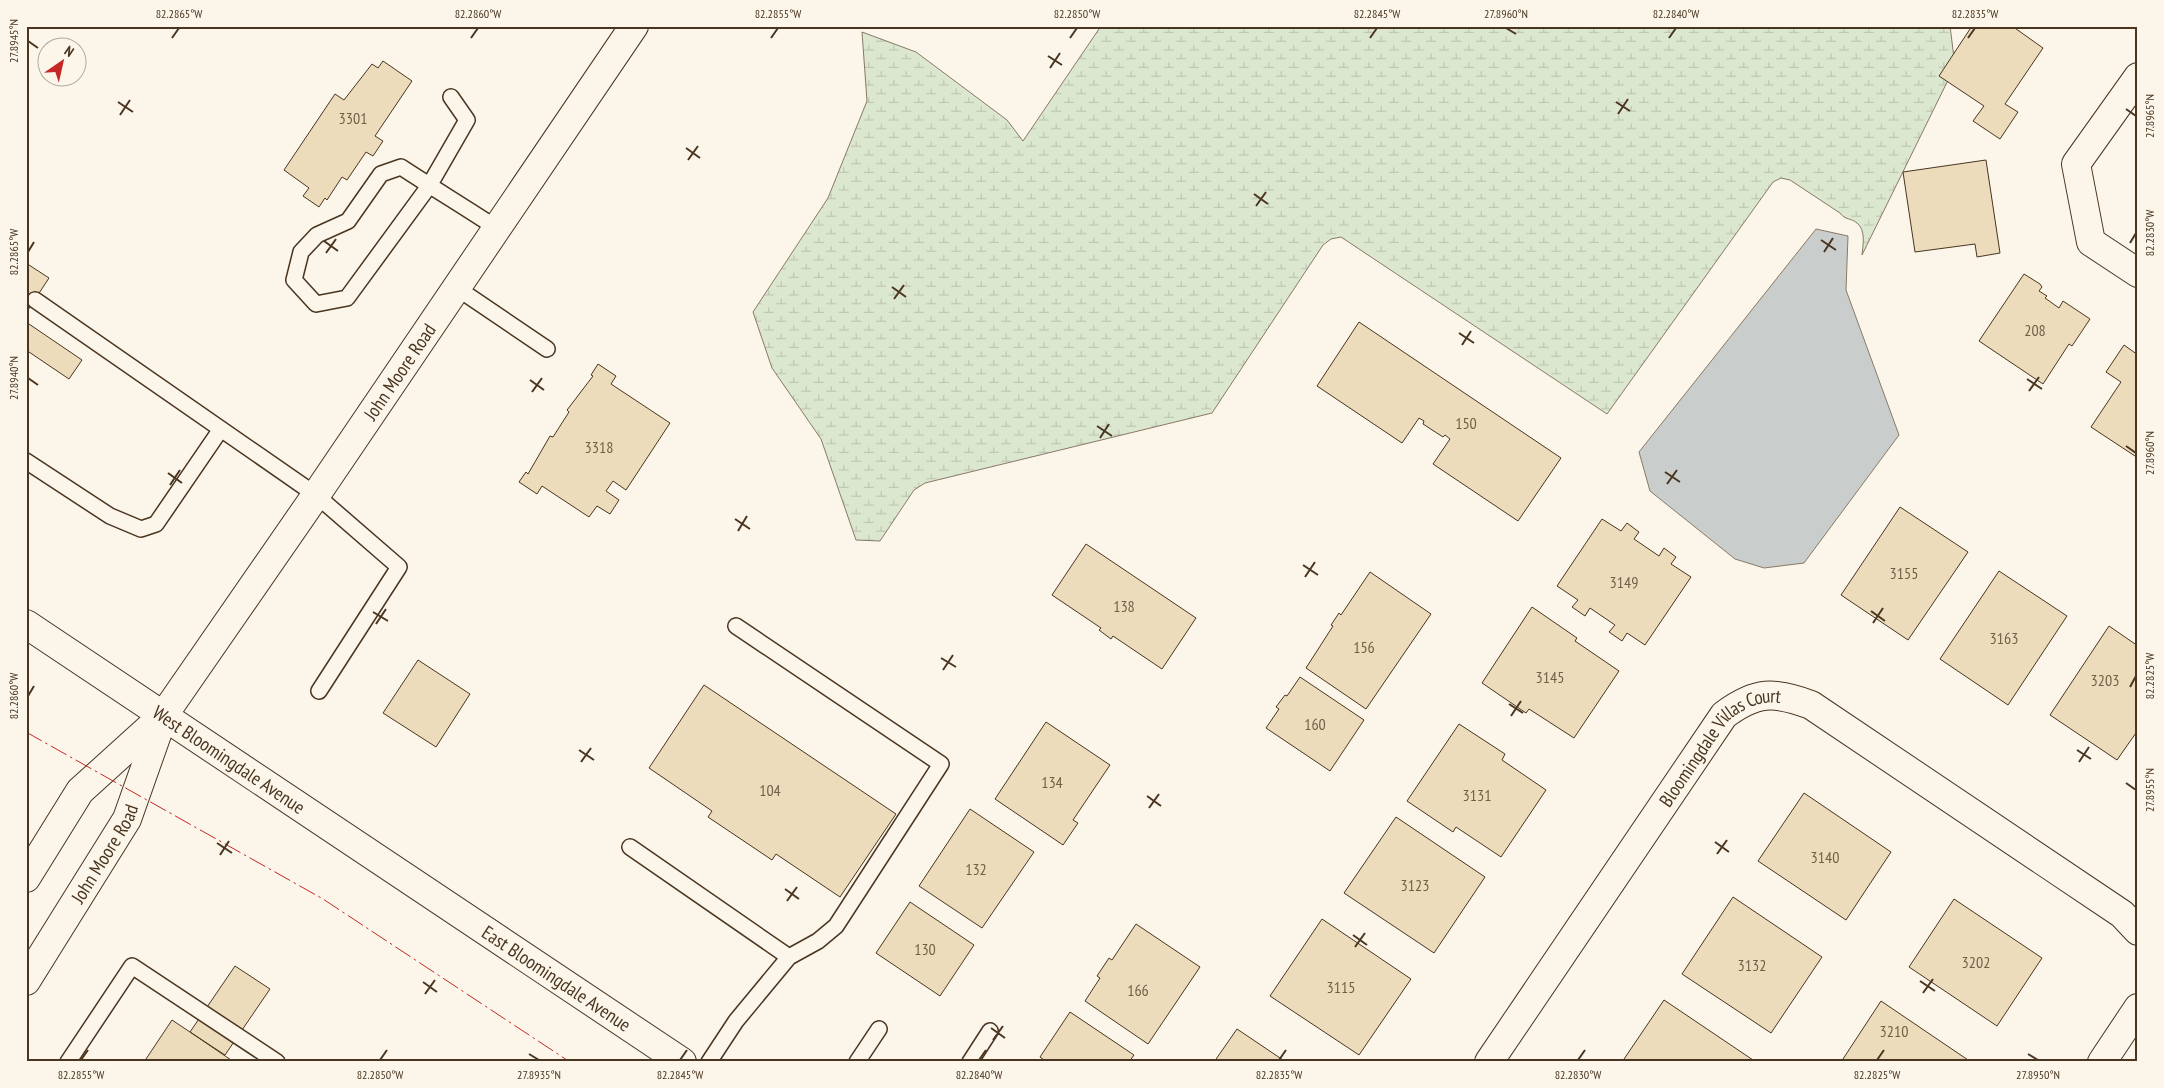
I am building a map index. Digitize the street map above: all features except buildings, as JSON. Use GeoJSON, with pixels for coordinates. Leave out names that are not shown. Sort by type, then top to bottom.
{"type":"FeatureCollection","features":[{"type":"Feature","properties":{"kind":"street","name":"John Moore Road"},"geometry":{"type":"LineString","coordinates":[[26,878],[80,791],[163,716],[316,496],[634,26]]}},
{"type":"Feature","properties":{"kind":"street"},"geometry":{"type":"LineString","coordinates":[[2138,77],[2076,164],[2091,242],[2138,273]]}},
{"type":"Feature","properties":{"kind":"street","name":"West Bloomingdale Avenue"},"geometry":{"type":"LineString","coordinates":[[26,624],[430,895]]}},
{"type":"Feature","properties":{"kind":"street","name":"Bloomingdale Villas Court"},"geometry":{"type":"LineString","coordinates":[[1489,1062],[1724,715],[1742,701],[1766,695],[1786,696],[1811,705],[2122,914],[2138,931]]}},
{"type":"Feature","properties":{"kind":"street","name":"John Moore Road"},"geometry":{"type":"LineString","coordinates":[[26,982],[126,819],[163,716]]}},
{"type":"Feature","properties":{"kind":"street","name":"East Bloomingdale Avenue"},"geometry":{"type":"LineString","coordinates":[[430,895],[682,1062]]}},
{"type":"Feature","properties":{"kind":"street"},"geometry":{"type":"LineString","coordinates":[[2102,1062],[2138,1008]]}},
{"type":"Feature","properties":{"kind":"lane"},"geometry":{"type":"LineString","coordinates":[[451,97],[467,120],[429,186],[347,298],[316,304],[294,280],[301,252],[317,235],[348,221],[381,174],[401,167],[429,186],[498,229]]}},
{"type":"Feature","properties":{"kind":"lane"},"geometry":{"type":"LineString","coordinates":[[456,288],[547,349]]}},
{"type":"Feature","properties":{"kind":"lane"},"geometry":{"type":"LineString","coordinates":[[35,300],[316,496],[400,567],[319,691]]}},
{"type":"Feature","properties":{"kind":"lane"},"geometry":{"type":"LineString","coordinates":[[26,461],[110,516],[141,529],[156,524],[221,429]]}},
{"type":"Feature","properties":{"kind":"lane"},"geometry":{"type":"LineString","coordinates":[[709,1062],[736,1021],[789,956],[818,941],[836,926],[941,764],[736,626]]}},
{"type":"Feature","properties":{"kind":"lane"},"geometry":{"type":"LineString","coordinates":[[630,847],[789,956]]}},
{"type":"Feature","properties":{"kind":"lane"},"geometry":{"type":"LineString","coordinates":[[68,1062],[132,966],[277,1062]]}},
{"type":"Feature","properties":{"kind":"lane"},"geometry":{"type":"LineString","coordinates":[[858,1062],[880,1029]]}},
{"type":"Feature","properties":{"kind":"lane"},"geometry":{"type":"LineString","coordinates":[[970,1062],[990,1031]]}},
{"type":"Feature","properties":{"kind":"green space"},"geometry":{"type":"Polygon","coordinates":[[[1101,26],[1950,26],[1955,66],[1862,255],[1863,234],[1857,223],[1844,217],[1790,180],[1781,178],[1773,182],[1607,414],[1341,237],[1331,239],[1323,245],[1212,413],[925,483],[914,490],[880,541],[856,540],[821,439],[772,368],[753,312],[828,198],[867,101],[862,32],[916,52],[1007,120],[1023,141],[1101,26]]]}},
{"type":"Feature","properties":{"kind":"shaded area"},"geometry":{"type":"Polygon","coordinates":[[[1816,229],[1848,236],[1846,290],[1899,435],[1804,563],[1764,568],[1735,559],[1650,491],[1639,452],[1816,229]]]}},
{"type":"Feature","properties":{"kind":"power"},"geometry":{"type":"LineString","coordinates":[[26,732],[323,899],[570,1062]]}}]}
